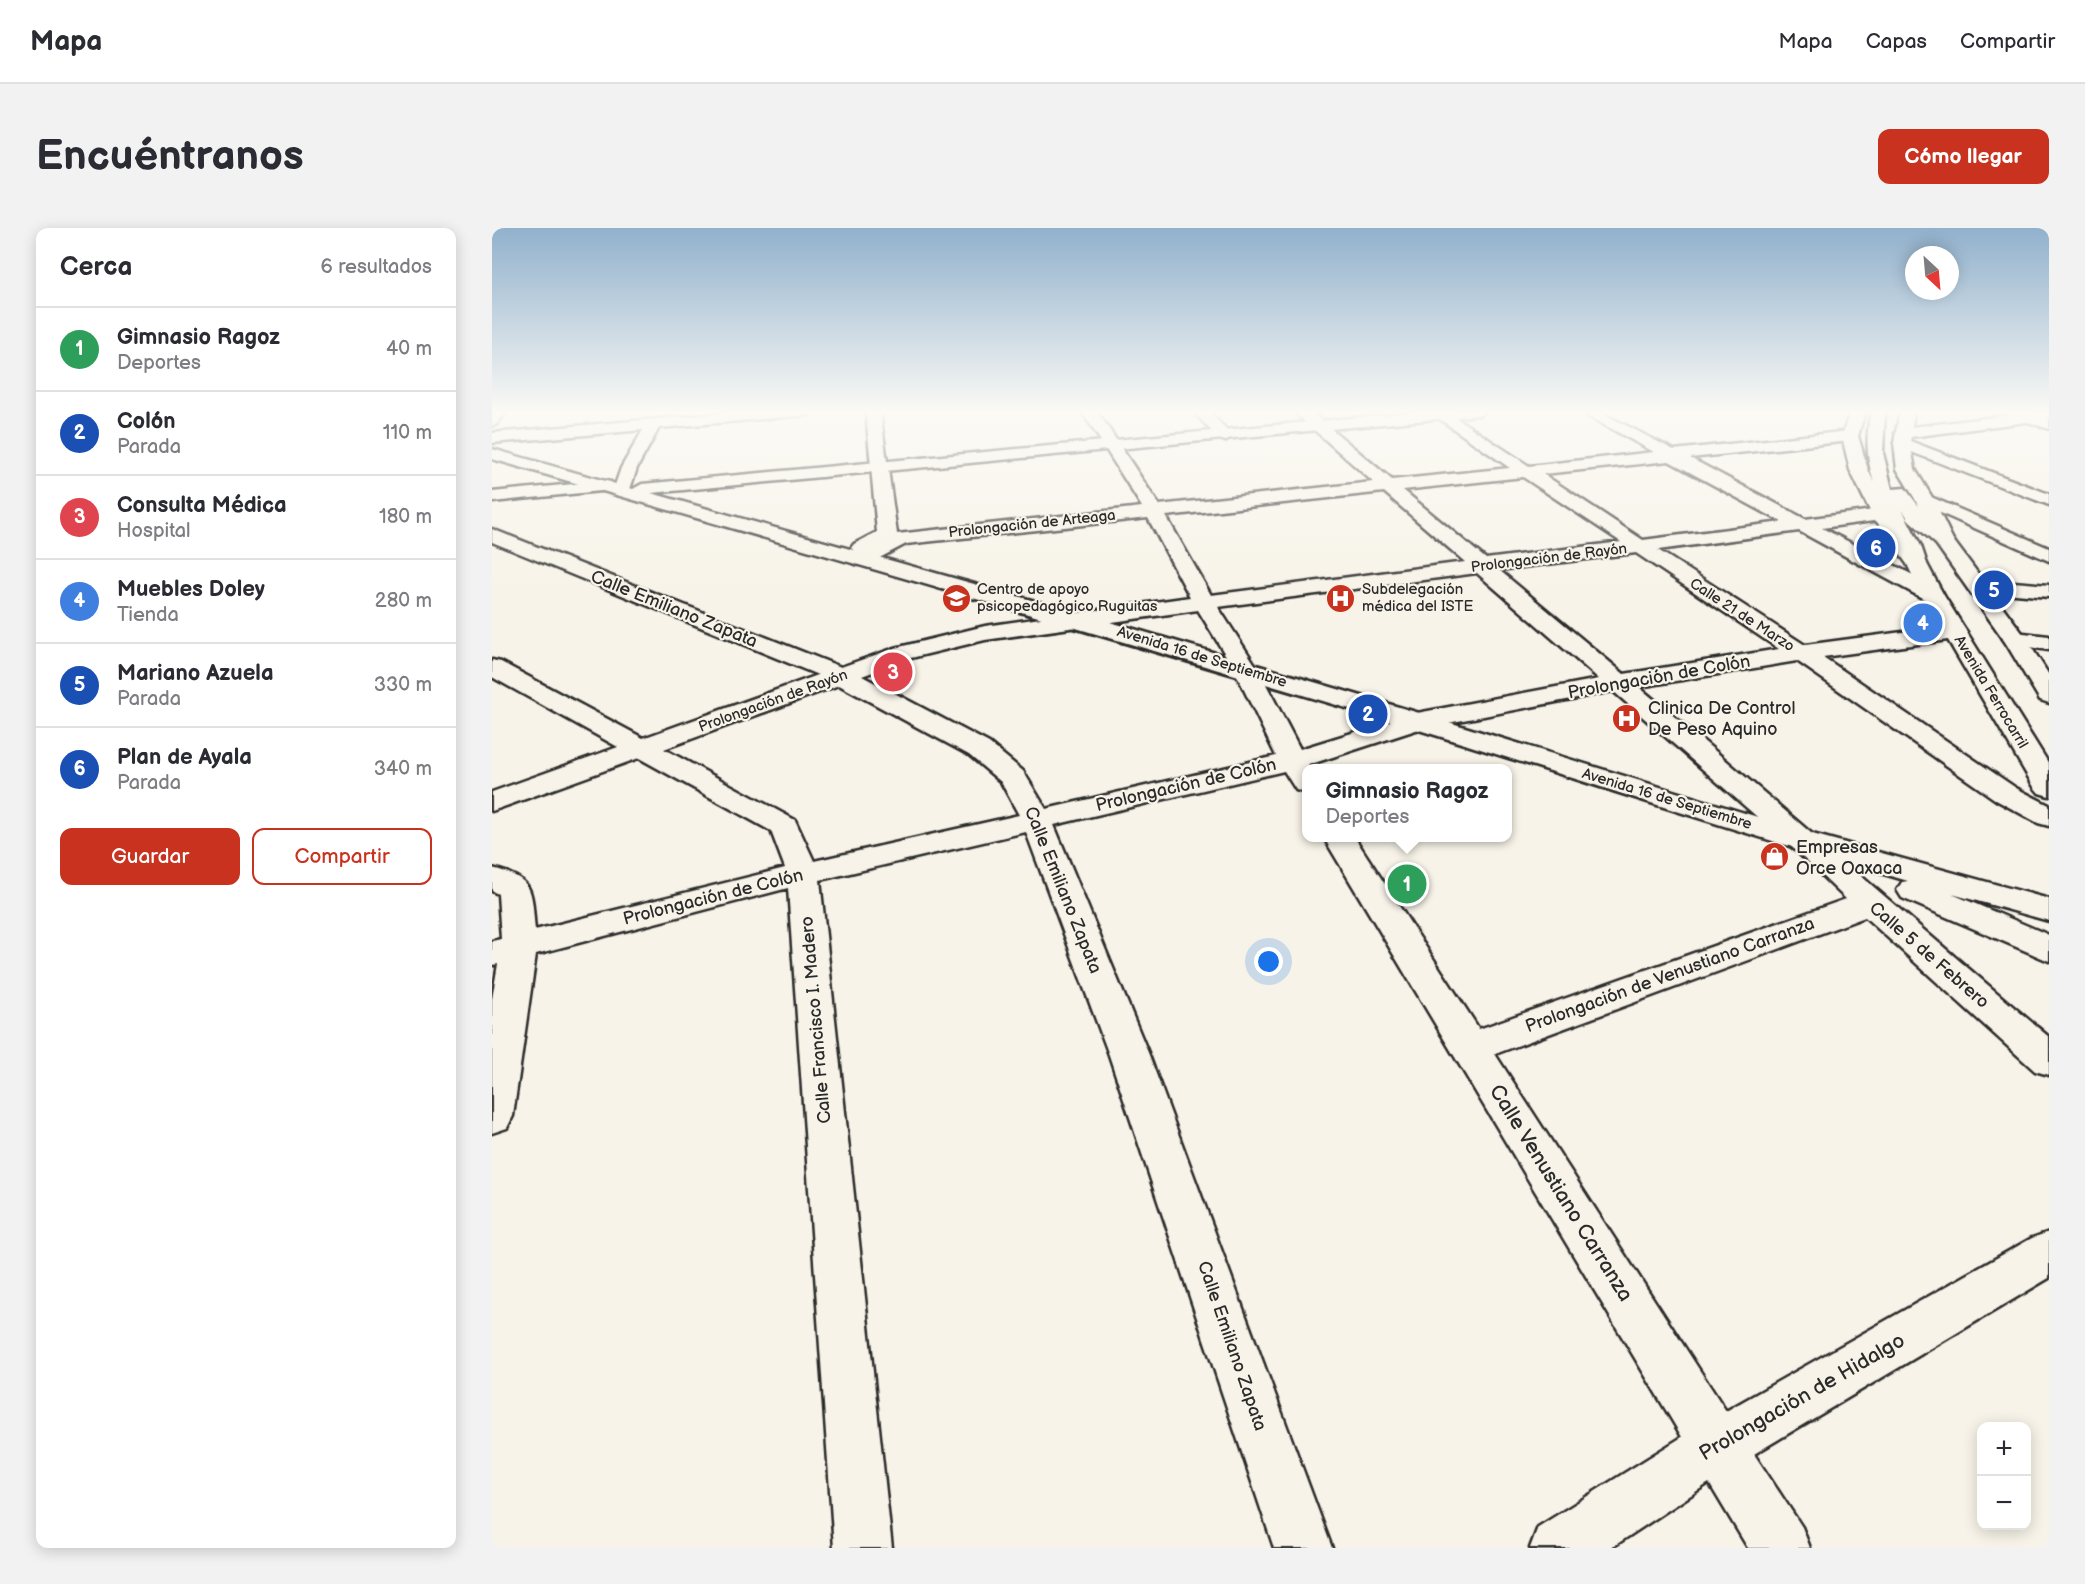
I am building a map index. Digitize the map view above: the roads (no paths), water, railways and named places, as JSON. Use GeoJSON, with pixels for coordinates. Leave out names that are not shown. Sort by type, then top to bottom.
{"type":"FeatureCollection","features":[{"type":"Feature","properties":{"kind":"street","name":"Avenida 16 de Septiembre"},"geometry":{"type":"LineString","coordinates":[[557,473],[1246,669],[1805,842],[2049,910]]}},
{"type":"Feature","properties":{"kind":"street"},"geometry":{"type":"LineString","coordinates":[[614,489],[626,473]]}},
{"type":"Feature","properties":{"kind":"street"},"geometry":{"type":"LineString","coordinates":[[492,497],[821,473]]}},
{"type":"Feature","properties":{"kind":"street"},"geometry":{"type":"LineString","coordinates":[[854,557],[887,534],[880,473]]}},
{"type":"Feature","properties":{"kind":"street"},"geometry":{"type":"LineString","coordinates":[[1128,473],[1153,510],[1204,602],[1246,669],[1299,772]]}},
{"type":"Feature","properties":{"kind":"street","name":"Calle 5 de Febrero"},"geometry":{"type":"LineString","coordinates":[[1372,473],[1805,842],[1870,903],[2049,1060]]}},
{"type":"Feature","properties":{"kind":"street","name":"Prolongación de Arteaga"},"geometry":{"type":"LineString","coordinates":[[854,557],[901,539],[1503,473]]}},
{"type":"Feature","properties":{"kind":"street","name":"Calle 21 de Marzo"},"geometry":{"type":"LineString","coordinates":[[1531,473],[2006,794],[2049,817]]}},
{"type":"Feature","properties":{"kind":"street"},"geometry":{"type":"LineString","coordinates":[[1705,473],[1799,525],[1932,594]]}},
{"type":"Feature","properties":{"kind":"street","name":"Avenida Ferrocarril"},"geometry":{"type":"LineString","coordinates":[[1860,473],[1881,514],[1917,564],[1932,594],[2049,788]]}},
{"type":"Feature","properties":{"kind":"street","name":"Avenida Ferrocarril"},"geometry":{"type":"LineString","coordinates":[[1884,473],[1893,509],[1914,549],[1917,564]]}},
{"type":"Feature","properties":{"kind":"street"},"geometry":{"type":"LineString","coordinates":[[1887,473],[1916,516],[1944,541],[1977,585],[2015,639],[2049,695]]}},
{"type":"Feature","properties":{"kind":"street"},"geometry":{"type":"LineString","coordinates":[[1908,473],[1944,541]]}},
{"type":"Feature","properties":{"kind":"street"},"geometry":{"type":"LineString","coordinates":[[1983,473],[2049,500]]}},
{"type":"Feature","properties":{"kind":"street"},"geometry":{"type":"LineString","coordinates":[[2007,483],[2039,479]]}},
{"type":"Feature","properties":{"kind":"street"},"geometry":{"type":"LineString","coordinates":[[1924,499],[2049,555]]}},
{"type":"Feature","properties":{"kind":"street","name":"Prolongación de Rayón"},"geometry":{"type":"LineString","coordinates":[[492,802],[903,653],[975,636],[1204,602],[1881,514]]}},
{"type":"Feature","properties":{"kind":"street","name":"Calle Emiliano Zapata"},"geometry":{"type":"LineString","coordinates":[[492,535],[842,676],[979,749],[1013,777],[1037,820],[1129,1055],[1303,1548]]}},
{"type":"Feature","properties":{"kind":"street"},"geometry":{"type":"LineString","coordinates":[[1977,585],[2046,590]]}},
{"type":"Feature","properties":{"kind":"street","name":"Prolongación de Colón"},"geometry":{"type":"LineString","coordinates":[[1318,764],[1417,721],[1617,683],[1955,632]]}},
{"type":"Feature","properties":{"kind":"street"},"geometry":{"type":"LineString","coordinates":[[2015,639],[2049,643]]}},
{"type":"Feature","properties":{"kind":"street","name":"Calle Francisco I. Madero"},"geometry":{"type":"LineString","coordinates":[[492,667],[784,826],[803,874],[864,1548]]}},
{"type":"Feature","properties":{"kind":"street","name":"Prolongación de Colón"},"geometry":{"type":"LineString","coordinates":[[506,950],[803,874],[1037,820],[1299,772]]}},
{"type":"Feature","properties":{"kind":"street","name":"Calle Venustiano Carranza"},"geometry":{"type":"LineString","coordinates":[[1343,842],[1781,1548]]}},
{"type":"Feature","properties":{"kind":"street","name":"Avenida 16 de Septiembre"},"geometry":{"type":"LineString","coordinates":[[1805,842],[2049,949]]}},
{"type":"Feature","properties":{"kind":"street"},"geometry":{"type":"LineString","coordinates":[[492,878],[514,889],[506,950],[492,1116]]}},
{"type":"Feature","properties":{"kind":"street","name":"Prolongación de Venustiano Carranza"},"geometry":{"type":"LineString","coordinates":[[1471,1047],[1870,903]]}},
{"type":"Feature","properties":{"kind":"street","name":"Prolongación de Hidalgo"},"geometry":{"type":"LineString","coordinates":[[1559,1548],[1717,1446],[2049,1253]]}},
{"type":"Feature","properties":{"kind":"place","name":"Plan de Ayala"},"geometry":{"type":"Point","coordinates":[1876,548]}},
{"type":"Feature","properties":{"kind":"place","name":"Mariano Azuela"},"geometry":{"type":"Point","coordinates":[1994,590]}},
{"type":"Feature","properties":{"kind":"place","name":"Centro de apoyo psicopedagógico Ruguitas"},"geometry":{"type":"Point","coordinates":[956,598]}},
{"type":"Feature","properties":{"kind":"place","name":"Subdelegación médica del ISTE"},"geometry":{"type":"Point","coordinates":[1341,598]}},
{"type":"Feature","properties":{"kind":"place","name":"Muebles Doley"},"geometry":{"type":"Point","coordinates":[1923,623]}},
{"type":"Feature","properties":{"kind":"place","name":"Consulta Médica"},"geometry":{"type":"Point","coordinates":[893,672]}},
{"type":"Feature","properties":{"kind":"place","name":"Colón"},"geometry":{"type":"Point","coordinates":[1368,714]}},
{"type":"Feature","properties":{"kind":"place","name":"Clinica De Control De Peso Aquino"},"geometry":{"type":"Point","coordinates":[1627,718]}},
{"type":"Feature","properties":{"kind":"place","name":"Empresas Orce Oaxaca"},"geometry":{"type":"Point","coordinates":[1775,857]}},
{"type":"Feature","properties":{"kind":"place","name":"Gimnasio Ragoz"},"geometry":{"type":"Point","coordinates":[1407,884]}}]}
